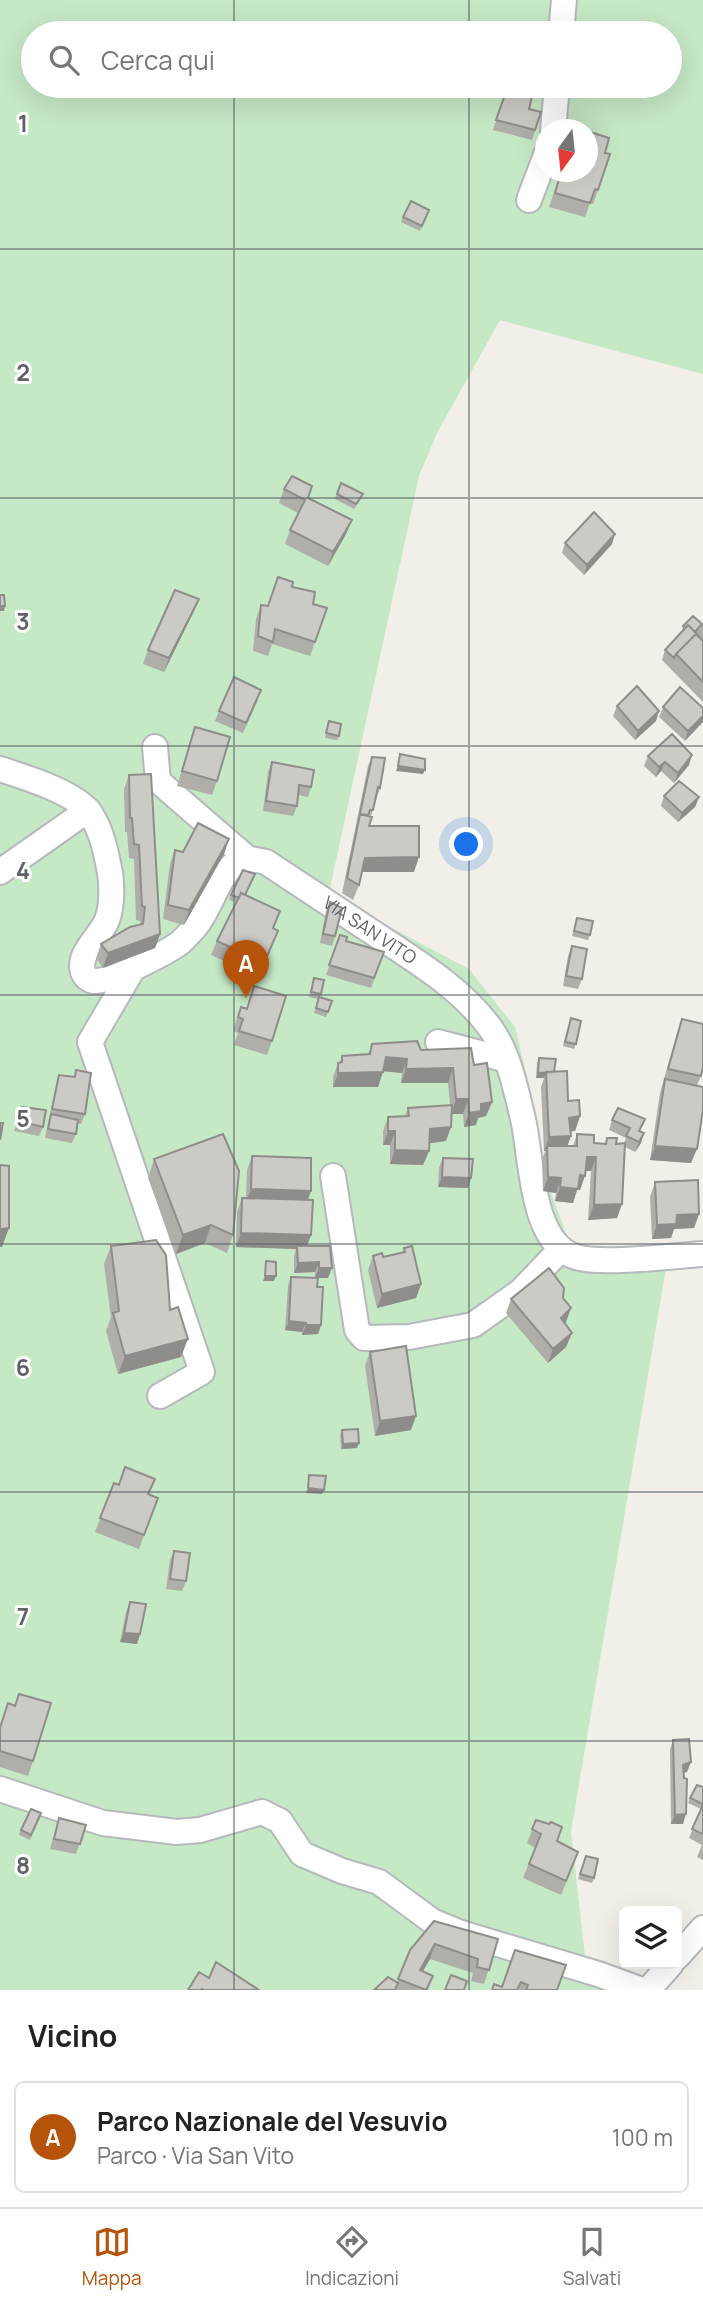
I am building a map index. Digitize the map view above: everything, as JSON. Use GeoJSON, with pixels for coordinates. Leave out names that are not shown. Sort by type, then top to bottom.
{"type":"FeatureCollection","features":[{"type":"Feature","properties":{"kind":"street"},"geometry":{"type":"LineString","coordinates":[[562,21],[564,0]]}},
{"type":"Feature","properties":{"kind":"street"},"geometry":{"type":"LineString","coordinates":[[554,119],[556,98]]}},
{"type":"Feature","properties":{"kind":"street"},"geometry":{"type":"LineString","coordinates":[[529,200],[535,182]]}},
{"type":"Feature","properties":{"kind":"street","name":"VIA SAN VITO"},"geometry":{"type":"LineString","coordinates":[[155,747],[158,781],[247,858],[266,862],[396,948],[477,1010],[494,1033],[507,1060],[524,1120],[534,1191],[551,1239],[561,1249]]}},
{"type":"Feature","properties":{"kind":"street"},"geometry":{"type":"LineString","coordinates":[[0,769],[67,796],[88,810],[97,826],[106,850],[111,880],[111,906],[107,921],[87,951],[83,971],[87,979],[94,982],[134,967],[182,941],[197,925],[235,863],[247,858]]}},
{"type":"Feature","properties":{"kind":"street"},"geometry":{"type":"LineString","coordinates":[[0,872],[88,810]]}},
{"type":"Feature","properties":{"kind":"street"},"geometry":{"type":"LineString","coordinates":[[134,967],[90,1042],[202,1372],[160,1396]]}},
{"type":"Feature","properties":{"kind":"street"},"geometry":{"type":"LineString","coordinates":[[438,1042],[507,1060]]}},
{"type":"Feature","properties":{"kind":"street"},"geometry":{"type":"LineString","coordinates":[[333,1176],[358,1330],[364,1338],[409,1337],[473,1325],[520,1291],[561,1249],[576,1257],[605,1259],[703,1254]]}},
{"type":"Feature","properties":{"kind":"street"},"geometry":{"type":"LineString","coordinates":[[0,1789],[103,1822],[177,1832],[200,1830],[262,1812],[280,1821],[302,1854],[342,1871],[379,1882],[432,1921],[461,1933],[642,1990]]}},
{"type":"Feature","properties":{"kind":"street"},"geometry":{"type":"LineString","coordinates":[[682,1951],[703,1928]]}},
{"type":"Feature","properties":{"kind":"street"},"geometry":{"type":"LineString","coordinates":[[648,1990],[667,1969]]}},
{"type":"Feature","properties":{"kind":"green space"},"geometry":{"type":"Polygon","coordinates":[[[0,0],[703,0],[703,374],[500,320],[437,433],[419,476],[330,888],[367,915],[469,969],[515,1027],[535,1111],[543,1170],[571,1247],[680,1248],[667,1262],[571,1832],[586,1965],[659,1990],[0,1990],[0,0]]]}},
{"type":"Feature","properties":{"kind":"building"},"geometry":{"type":"Polygon","coordinates":[[[504,98],[532,98],[529,109],[541,112],[539,119],[535,119],[535,130],[496,120],[504,98]]]}},
{"type":"Feature","properties":{"kind":"building"},"geometry":{"type":"Polygon","coordinates":[[[598,134],[609,138],[605,153],[610,154],[598,190],[595,189],[590,203],[555,193],[558,182],[598,182],[598,134]]]}},
{"type":"Feature","properties":{"kind":"building"},"geometry":{"type":"Polygon","coordinates":[[[411,201],[429,210],[422,226],[403,217],[411,201]]]}},
{"type":"Feature","properties":{"kind":"building"},"geometry":{"type":"Polygon","coordinates":[[[292,476],[312,486],[308,498],[352,520],[333,552],[290,530],[305,500],[284,489],[292,476]]]}},
{"type":"Feature","properties":{"kind":"building"},"geometry":{"type":"Polygon","coordinates":[[[341,483],[363,494],[356,504],[337,494],[341,483]]]}},
{"type":"Feature","properties":{"kind":"building"},"geometry":{"type":"Polygon","coordinates":[[[594,512],[615,534],[587,565],[565,543],[594,512]]]}},
{"type":"Feature","properties":{"kind":"building"},"geometry":{"type":"Polygon","coordinates":[[[278,577],[293,582],[292,587],[315,592],[313,604],[327,608],[315,642],[275,629],[273,642],[258,636],[261,605],[268,606],[278,577]]]}},
{"type":"Feature","properties":{"kind":"building"},"geometry":{"type":"Polygon","coordinates":[[[175,590],[199,599],[169,658],[148,650],[175,590]]]}},
{"type":"Feature","properties":{"kind":"building"},"geometry":{"type":"Polygon","coordinates":[[[0,595],[4,595],[5,606],[0,606],[0,595]]]}},
{"type":"Feature","properties":{"kind":"building"},"geometry":{"type":"Polygon","coordinates":[[[693,616],[702,624],[695,632],[688,625],[685,628],[683,626],[693,616]]]}},
{"type":"Feature","properties":{"kind":"building"},"geometry":{"type":"Polygon","coordinates":[[[688,625],[698,635],[696,634],[674,658],[665,650],[688,625]]]}},
{"type":"Feature","properties":{"kind":"building"},"geometry":{"type":"Polygon","coordinates":[[[696,634],[703,641],[703,682],[676,654],[696,634]]]}},
{"type":"Feature","properties":{"kind":"building"},"geometry":{"type":"Polygon","coordinates":[[[234,677],[261,690],[246,723],[219,711],[234,677]]]}},
{"type":"Feature","properties":{"kind":"building"},"geometry":{"type":"Polygon","coordinates":[[[637,686],[659,711],[638,731],[617,706],[637,686]]]}},
{"type":"Feature","properties":{"kind":"building"},"geometry":{"type":"Polygon","coordinates":[[[680,687],[703,708],[703,716],[688,731],[663,707],[680,687]]]}},
{"type":"Feature","properties":{"kind":"building"},"geometry":{"type":"Polygon","coordinates":[[[329,721],[341,724],[339,736],[326,733],[329,721]]]}},
{"type":"Feature","properties":{"kind":"building"},"geometry":{"type":"Polygon","coordinates":[[[195,727],[230,737],[217,781],[182,771],[195,727]]]}},
{"type":"Feature","properties":{"kind":"building"},"geometry":{"type":"Polygon","coordinates":[[[672,734],[692,755],[678,773],[665,762],[659,767],[648,756],[672,734]]]}},
{"type":"Feature","properties":{"kind":"building"},"geometry":{"type":"Polygon","coordinates":[[[400,754],[425,759],[425,770],[398,766],[400,754]]]}},
{"type":"Feature","properties":{"kind":"building"},"geometry":{"type":"Polygon","coordinates":[[[372,757],[385,758],[380,788],[378,787],[373,810],[370,810],[368,815],[360,814],[372,757]]]}},
{"type":"Feature","properties":{"kind":"building"},"geometry":{"type":"Polygon","coordinates":[[[272,762],[314,770],[311,787],[299,785],[297,806],[266,801],[272,762]]]}},
{"type":"Feature","properties":{"kind":"building"},"geometry":{"type":"Polygon","coordinates":[[[151,774],[160,934],[108,953],[101,944],[130,927],[143,924],[145,907],[142,906],[139,845],[134,844],[130,818],[129,775],[151,774]]]}},
{"type":"Feature","properties":{"kind":"building"},"geometry":{"type":"Polygon","coordinates":[[[679,781],[699,797],[682,813],[664,796],[679,781]]]}},
{"type":"Feature","properties":{"kind":"building"},"geometry":{"type":"Polygon","coordinates":[[[360,814],[372,817],[369,826],[419,826],[419,857],[365,858],[359,885],[347,878],[360,814]]]}},
{"type":"Feature","properties":{"kind":"building"},"geometry":{"type":"Polygon","coordinates":[[[198,823],[229,839],[189,910],[168,905],[175,850],[183,852],[198,823]]]}},
{"type":"Feature","properties":{"kind":"building"},"geometry":{"type":"Polygon","coordinates":[[[243,870],[255,874],[245,895],[241,893],[239,898],[231,895],[243,870]]]}},
{"type":"Feature","properties":{"kind":"building"},"geometry":{"type":"Polygon","coordinates":[[[241,893],[280,911],[273,928],[278,931],[264,963],[217,941],[241,893]]]}},
{"type":"Feature","properties":{"kind":"building"},"geometry":{"type":"Polygon","coordinates":[[[330,902],[342,908],[335,936],[323,934],[330,902]]]}},
{"type":"Feature","properties":{"kind":"building"},"geometry":{"type":"Polygon","coordinates":[[[577,918],[593,921],[590,935],[574,931],[577,918]]]}},
{"type":"Feature","properties":{"kind":"building"},"geometry":{"type":"Polygon","coordinates":[[[340,935],[347,937],[346,941],[384,952],[374,978],[329,965],[340,935]]]}},
{"type":"Feature","properties":{"kind":"building"},"geometry":{"type":"Polygon","coordinates":[[[572,946],[587,949],[582,979],[566,976],[572,946]]]}},
{"type":"Feature","properties":{"kind":"building"},"geometry":{"type":"Polygon","coordinates":[[[314,978],[324,980],[321,994],[311,992],[314,978]]]}},
{"type":"Feature","properties":{"kind":"building"},"geometry":{"type":"Polygon","coordinates":[[[254,986],[286,996],[272,1041],[239,1031],[243,1019],[238,1017],[241,1007],[247,1009],[254,986]]]}},
{"type":"Feature","properties":{"kind":"building"},"geometry":{"type":"Polygon","coordinates":[[[319,997],[332,1001],[328,1012],[316,1008],[319,997]]]}},
{"type":"Feature","properties":{"kind":"building"},"geometry":{"type":"Polygon","coordinates":[[[571,1018],[581,1021],[576,1044],[565,1042],[571,1018]]]}},
{"type":"Feature","properties":{"kind":"building"},"geometry":{"type":"Polygon","coordinates":[[[682,1019],[703,1024],[701,1076],[668,1069],[682,1019]]]}},
{"type":"Feature","properties":{"kind":"building"},"geometry":{"type":"Polygon","coordinates":[[[417,1041],[421,1050],[471,1048],[474,1065],[487,1063],[492,1102],[481,1104],[481,1111],[469,1113],[468,1099],[456,1099],[453,1068],[406,1069],[407,1059],[386,1057],[383,1072],[338,1073],[338,1063],[342,1062],[342,1056],[370,1054],[372,1044],[417,1041]]]}},
{"type":"Feature","properties":{"kind":"building"},"geometry":{"type":"Polygon","coordinates":[[[539,1058],[556,1059],[554,1072],[538,1073],[539,1058]]]}},
{"type":"Feature","properties":{"kind":"building"},"geometry":{"type":"Polygon","coordinates":[[[76,1070],[91,1073],[85,1114],[52,1109],[59,1075],[75,1077],[76,1070]]]}},
{"type":"Feature","properties":{"kind":"building"},"geometry":{"type":"Polygon","coordinates":[[[567,1071],[568,1101],[579,1100],[580,1116],[569,1118],[571,1136],[549,1137],[546,1072],[567,1071]]]}},
{"type":"Feature","properties":{"kind":"building"},"geometry":{"type":"Polygon","coordinates":[[[665,1079],[703,1087],[703,1110],[697,1149],[655,1146],[665,1079]]]}},
{"type":"Feature","properties":{"kind":"building"},"geometry":{"type":"Polygon","coordinates":[[[452,1105],[451,1127],[430,1129],[429,1151],[395,1150],[395,1131],[388,1131],[388,1117],[409,1116],[408,1108],[452,1105]]]}},
{"type":"Feature","properties":{"kind":"building"},"geometry":{"type":"Polygon","coordinates":[[[22,1107],[46,1110],[43,1127],[18,1121],[22,1107]]]}},
{"type":"Feature","properties":{"kind":"building"},"geometry":{"type":"Polygon","coordinates":[[[618,1108],[645,1119],[639,1131],[644,1133],[639,1142],[626,1136],[630,1128],[612,1120],[618,1108]]]}},
{"type":"Feature","properties":{"kind":"building"},"geometry":{"type":"Polygon","coordinates":[[[51,1114],[78,1120],[76,1134],[48,1129],[51,1114]]]}},
{"type":"Feature","properties":{"kind":"building"},"geometry":{"type":"Polygon","coordinates":[[[223,1134],[239,1171],[233,1235],[211,1225],[183,1235],[154,1159],[223,1134]]]}},
{"type":"Feature","properties":{"kind":"building"},"geometry":{"type":"Polygon","coordinates":[[[577,1134],[594,1135],[594,1143],[606,1144],[607,1138],[617,1138],[616,1144],[625,1143],[622,1204],[594,1205],[596,1157],[587,1157],[585,1176],[580,1175],[578,1189],[560,1187],[561,1178],[548,1177],[547,1146],[577,1146],[577,1134]]]}},
{"type":"Feature","properties":{"kind":"building"},"geometry":{"type":"Polygon","coordinates":[[[252,1156],[311,1158],[311,1191],[251,1189],[252,1156]]]}},
{"type":"Feature","properties":{"kind":"building"},"geometry":{"type":"Polygon","coordinates":[[[443,1158],[473,1159],[471,1178],[442,1177],[443,1158]]]}},
{"type":"Feature","properties":{"kind":"building"},"geometry":{"type":"Polygon","coordinates":[[[0,1165],[9,1166],[9,1228],[0,1229],[0,1165]]]}},
{"type":"Feature","properties":{"kind":"building"},"geometry":{"type":"Polygon","coordinates":[[[698,1180],[699,1214],[677,1215],[676,1224],[657,1225],[655,1182],[698,1180]]]}},
{"type":"Feature","properties":{"kind":"building"},"geometry":{"type":"Polygon","coordinates":[[[242,1198],[313,1200],[311,1235],[241,1233],[242,1198]]]}},
{"type":"Feature","properties":{"kind":"building"},"geometry":{"type":"Polygon","coordinates":[[[156,1240],[166,1255],[170,1310],[178,1307],[188,1339],[125,1356],[113,1313],[119,1311],[111,1246],[156,1240]]]}},
{"type":"Feature","properties":{"kind":"building"},"geometry":{"type":"Polygon","coordinates":[[[297,1246],[330,1246],[332,1268],[319,1268],[319,1262],[298,1263],[297,1246]]]}},
{"type":"Feature","properties":{"kind":"building"},"geometry":{"type":"Polygon","coordinates":[[[412,1246],[421,1284],[382,1294],[373,1256],[382,1253],[383,1257],[405,1252],[404,1248],[412,1246]]]}},
{"type":"Feature","properties":{"kind":"building"},"geometry":{"type":"Polygon","coordinates":[[[266,1261],[276,1262],[276,1276],[265,1276],[266,1261]]]}},
{"type":"Feature","properties":{"kind":"building"},"geometry":{"type":"Polygon","coordinates":[[[549,1268],[564,1288],[563,1298],[571,1308],[561,1318],[572,1333],[553,1349],[511,1299],[549,1268]]]}},
{"type":"Feature","properties":{"kind":"building"},"geometry":{"type":"Polygon","coordinates":[[[291,1277],[318,1278],[317,1287],[323,1287],[321,1325],[289,1321],[291,1277]]]}},
{"type":"Feature","properties":{"kind":"building"},"geometry":{"type":"Polygon","coordinates":[[[406,1346],[416,1416],[380,1421],[370,1352],[406,1346]]]}},
{"type":"Feature","properties":{"kind":"building"},"geometry":{"type":"Polygon","coordinates":[[[358,1429],[359,1443],[343,1444],[342,1430],[358,1429]]]}},
{"type":"Feature","properties":{"kind":"building"},"geometry":{"type":"Polygon","coordinates":[[[125,1467],[155,1479],[148,1494],[158,1498],[144,1535],[100,1518],[114,1483],[119,1485],[125,1467]]]}},
{"type":"Feature","properties":{"kind":"building"},"geometry":{"type":"Polygon","coordinates":[[[309,1475],[326,1476],[324,1490],[308,1488],[309,1475]]]}},
{"type":"Feature","properties":{"kind":"building"},"geometry":{"type":"Polygon","coordinates":[[[174,1551],[190,1553],[186,1581],[170,1579],[174,1551]]]}},
{"type":"Feature","properties":{"kind":"building"},"geometry":{"type":"Polygon","coordinates":[[[130,1602],[146,1604],[140,1634],[124,1633],[130,1602]]]}},
{"type":"Feature","properties":{"kind":"building"},"geometry":{"type":"Polygon","coordinates":[[[19,1694],[51,1703],[33,1761],[0,1751],[0,1728],[8,1703],[15,1706],[19,1694]]]}},
{"type":"Feature","properties":{"kind":"building"},"geometry":{"type":"Polygon","coordinates":[[[689,1739],[691,1762],[683,1765],[684,1778],[687,1779],[686,1814],[675,1815],[673,1740],[689,1739]]]}},
{"type":"Feature","properties":{"kind":"building"},"geometry":{"type":"Polygon","coordinates":[[[697,1785],[703,1787],[703,1804],[690,1798],[697,1785]]]}},
{"type":"Feature","properties":{"kind":"building"},"geometry":{"type":"Polygon","coordinates":[[[703,1805],[703,1834],[692,1829],[703,1805]]]}},
{"type":"Feature","properties":{"kind":"building"},"geometry":{"type":"Polygon","coordinates":[[[31,1809],[41,1813],[31,1835],[21,1830],[31,1809]]]}},
{"type":"Feature","properties":{"kind":"building"},"geometry":{"type":"Polygon","coordinates":[[[59,1818],[86,1825],[80,1844],[54,1839],[59,1818]]]}},
{"type":"Feature","properties":{"kind":"building"},"geometry":{"type":"Polygon","coordinates":[[[536,1820],[562,1827],[557,1841],[578,1852],[566,1881],[529,1864],[541,1834],[532,1829],[536,1820]]]}},
{"type":"Feature","properties":{"kind":"building"},"geometry":{"type":"Polygon","coordinates":[[[586,1856],[598,1859],[594,1878],[580,1874],[586,1856]]]}},
{"type":"Feature","properties":{"kind":"building"},"geometry":{"type":"Polygon","coordinates":[[[434,1921],[498,1939],[489,1970],[477,1967],[478,1959],[435,1944],[420,1970],[433,1976],[426,1990],[398,1979],[410,1950],[434,1921]]]}},
{"type":"Feature","properties":{"kind":"building"},"geometry":{"type":"Polygon","coordinates":[[[515,1950],[566,1965],[557,1990],[526,1990],[528,1985],[521,1982],[517,1990],[492,1990],[494,1984],[502,1987],[515,1950]]]}},
{"type":"Feature","properties":{"kind":"building"},"geometry":{"type":"Polygon","coordinates":[[[216,1962],[259,1990],[188,1990],[199,1972],[209,1978],[216,1962]]]}},
{"type":"Feature","properties":{"kind":"building"},"geometry":{"type":"Polygon","coordinates":[[[451,1975],[467,1981],[464,1990],[445,1990],[451,1975]]]}},
{"type":"Feature","properties":{"kind":"building"},"geometry":{"type":"Polygon","coordinates":[[[388,1977],[398,1983],[395,1990],[374,1990],[388,1977]]]}},
{"type":"Feature","properties":{"kind":"place","name":"Parco Nazionale del Vesuvio"},"geometry":{"type":"Point","coordinates":[246,998]}}]}
